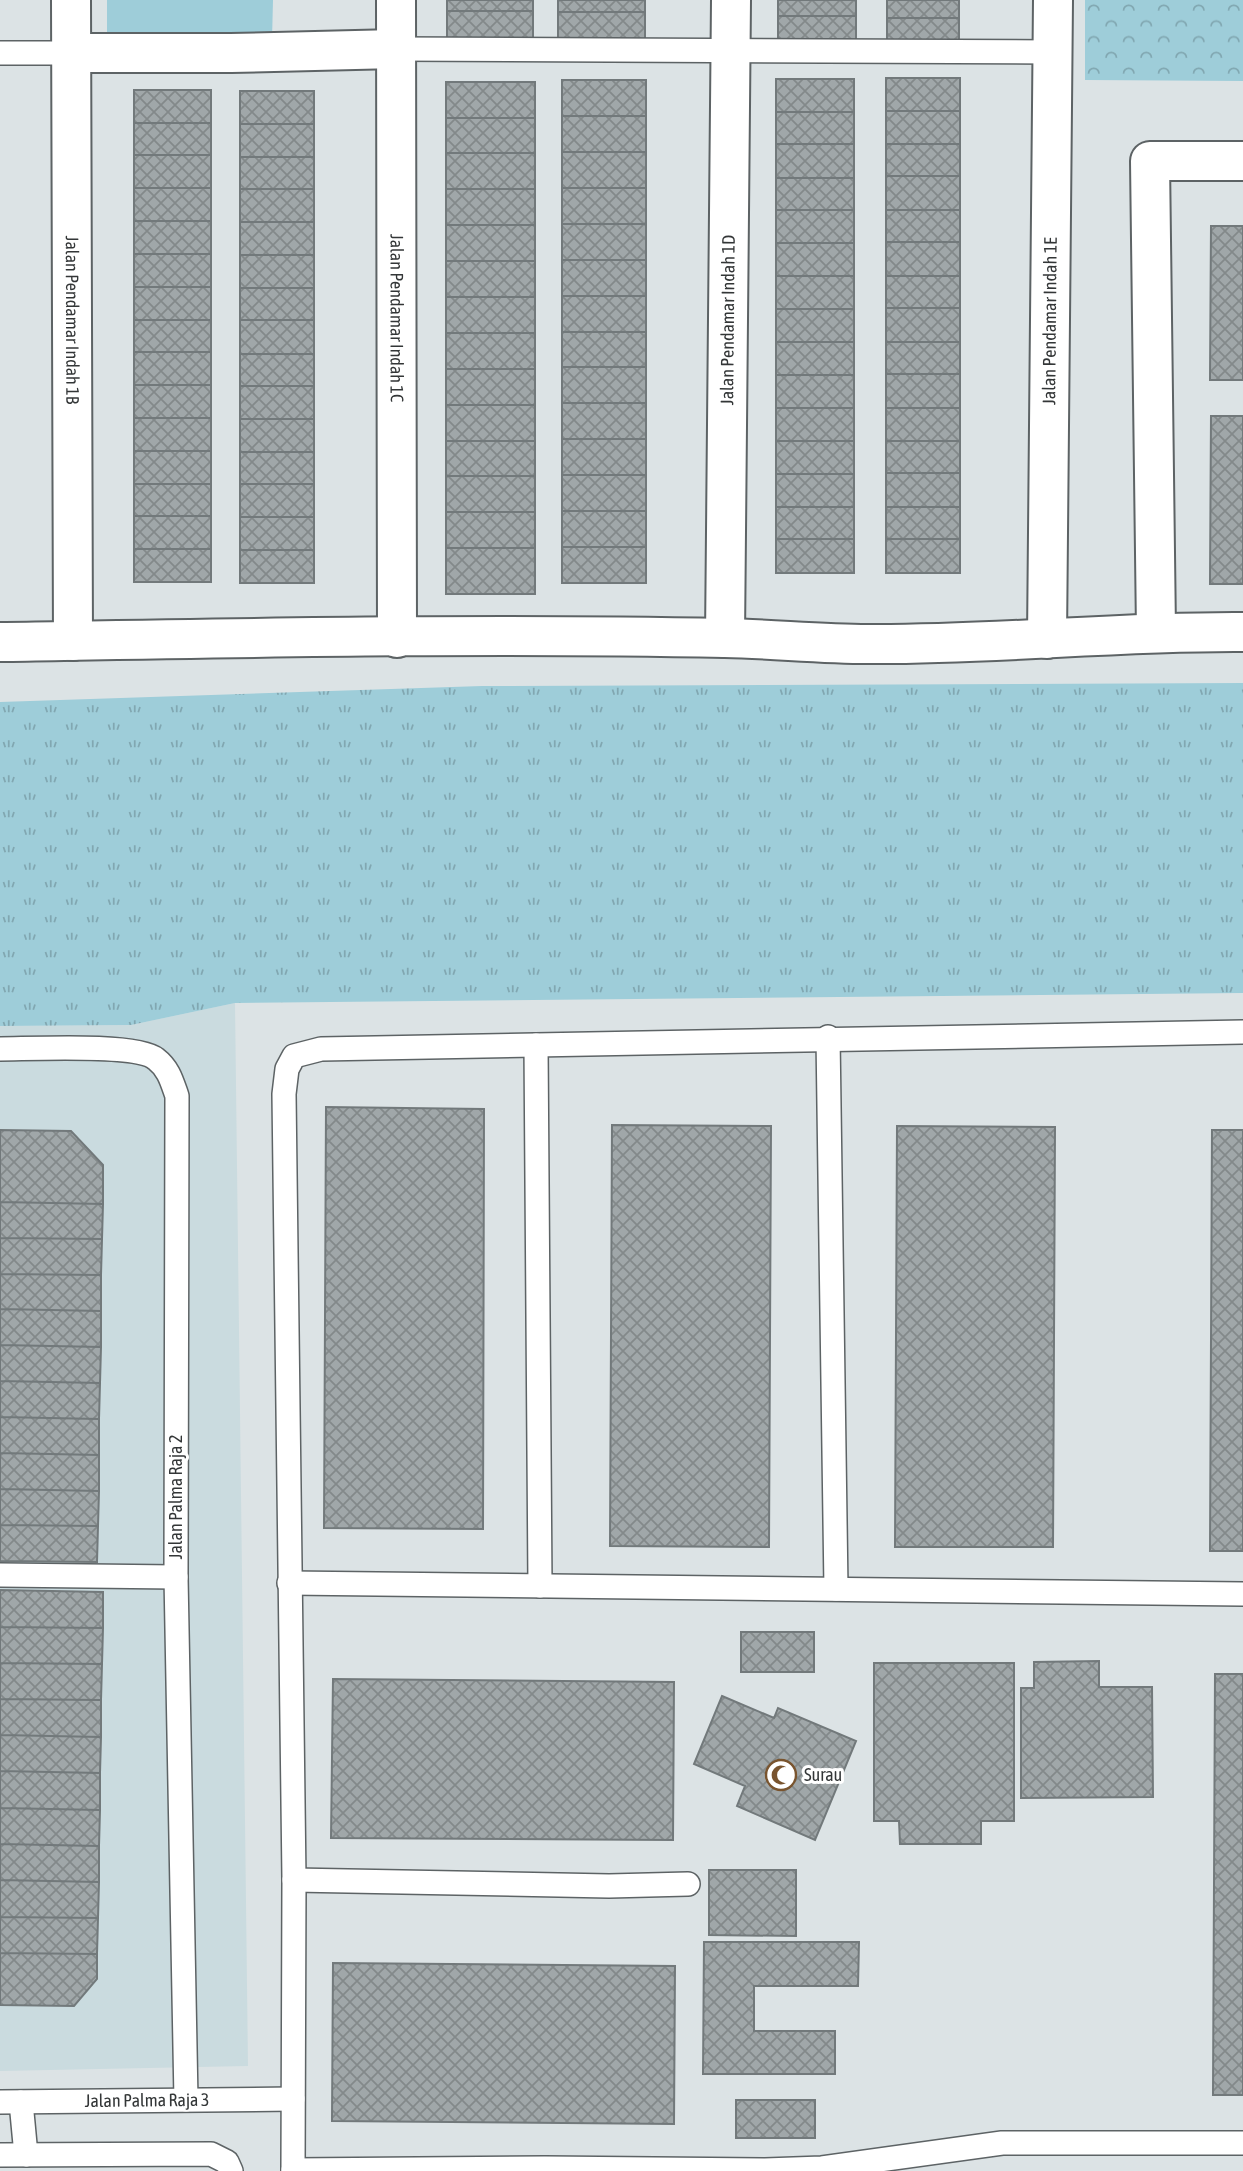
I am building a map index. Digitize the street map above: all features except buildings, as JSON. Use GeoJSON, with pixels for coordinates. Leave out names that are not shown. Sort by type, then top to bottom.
{"type":"FeatureCollection","features":[{"type":"Feature","properties":{"kind":"street","name":"Jalan Pendamar Indah 1B"},"geometry":{"type":"LineString","coordinates":[[71,0],[73,640]]}},
{"type":"Feature","properties":{"kind":"street","name":"Jalan Pendamar Indah 1C"},"geometry":{"type":"LineString","coordinates":[[397,0],[397,638]]}},
{"type":"Feature","properties":{"kind":"street","name":"Jalan Pendamar Indah 1D"},"geometry":{"type":"LineString","coordinates":[[725,638],[731,0]]}},
{"type":"Feature","properties":{"kind":"street","name":"Jalan Pendamar Indah 1E"},"geometry":{"type":"LineString","coordinates":[[1047,639],[1052,0]]}},
{"type":"Feature","properties":{"kind":"street"},"geometry":{"type":"LineString","coordinates":[[71,53],[231,54],[397,49]]}},
{"type":"Feature","properties":{"kind":"street"},"geometry":{"type":"LineString","coordinates":[[1156,631],[1150,161],[1243,160]]}},
{"type":"Feature","properties":{"kind":"street"},"geometry":{"type":"LineString","coordinates":[[0,642],[725,638],[868,645],[1047,639],[1156,631],[1243,632]]}},
{"type":"Feature","properties":{"kind":"lane"},"geometry":{"type":"LineString","coordinates":[[397,49],[1052,52]]}},
{"type":"Feature","properties":{"kind":"lane"},"geometry":{"type":"LineString","coordinates":[[0,53],[71,53]]}},
{"type":"Feature","properties":{"kind":"lane"},"geometry":{"type":"LineString","coordinates":[[1243,1032],[828,1037],[321,1049],[294,1056],[287,1069],[284,1094],[294,1880],[293,2171],[765,2171],[852,2167],[1002,2143],[1243,2143]]}},
{"type":"Feature","properties":{"kind":"lane"},"geometry":{"type":"LineString","coordinates":[[828,1037],[836,1589]]}},
{"type":"Feature","properties":{"kind":"lane"},"geometry":{"type":"LineString","coordinates":[[536,1045],[540,1586]]}},
{"type":"Feature","properties":{"kind":"lane","name":"Jalan Palma Raja 2"},"geometry":{"type":"LineString","coordinates":[[0,1049],[124,1050],[155,1057],[170,1074],[177,1096],[176,1577],[186,2100]]}},
{"type":"Feature","properties":{"kind":"lane"},"geometry":{"type":"LineString","coordinates":[[0,1575],[176,1577]]}},
{"type":"Feature","properties":{"kind":"lane"},"geometry":{"type":"LineString","coordinates":[[289,1583],[1243,1594]]}},
{"type":"Feature","properties":{"kind":"lane"},"geometry":{"type":"LineString","coordinates":[[294,1880],[609,1886],[688,1884]]}},
{"type":"Feature","properties":{"kind":"lane","name":"Jalan Palma Raja 3"},"geometry":{"type":"LineString","coordinates":[[10,2102],[293,2099]]}},
{"type":"Feature","properties":{"kind":"lane"},"geometry":{"type":"LineString","coordinates":[[10,2102],[26,2155]]}},
{"type":"Feature","properties":{"kind":"lane"},"geometry":{"type":"LineString","coordinates":[[0,2155],[211,2154],[228,2162],[231,2171]]}},
{"type":"Feature","properties":{"kind":"shaded area"},"geometry":{"type":"Polygon","coordinates":[[[235,1003],[248,2066],[0,2071],[0,1026],[131,1025],[235,1003]]]}},
{"type":"Feature","properties":{"kind":"green space"},"geometry":{"type":"Polygon","coordinates":[[[107,0],[273,0],[272,40],[107,40],[107,0]]]}},
{"type":"Feature","properties":{"kind":"green space"},"geometry":{"type":"Polygon","coordinates":[[[1085,0],[1243,0],[1243,81],[1085,80],[1085,0]]]}},
{"type":"Feature","properties":{"kind":"green space"},"geometry":{"type":"Polygon","coordinates":[[[1243,683],[1243,993],[235,1003],[131,1025],[0,1026],[0,702],[482,686],[1243,683]]]}},
{"type":"Feature","properties":{"kind":"place","name":"Surau"},"geometry":{"type":"Point","coordinates":[781,1775]}}]}
